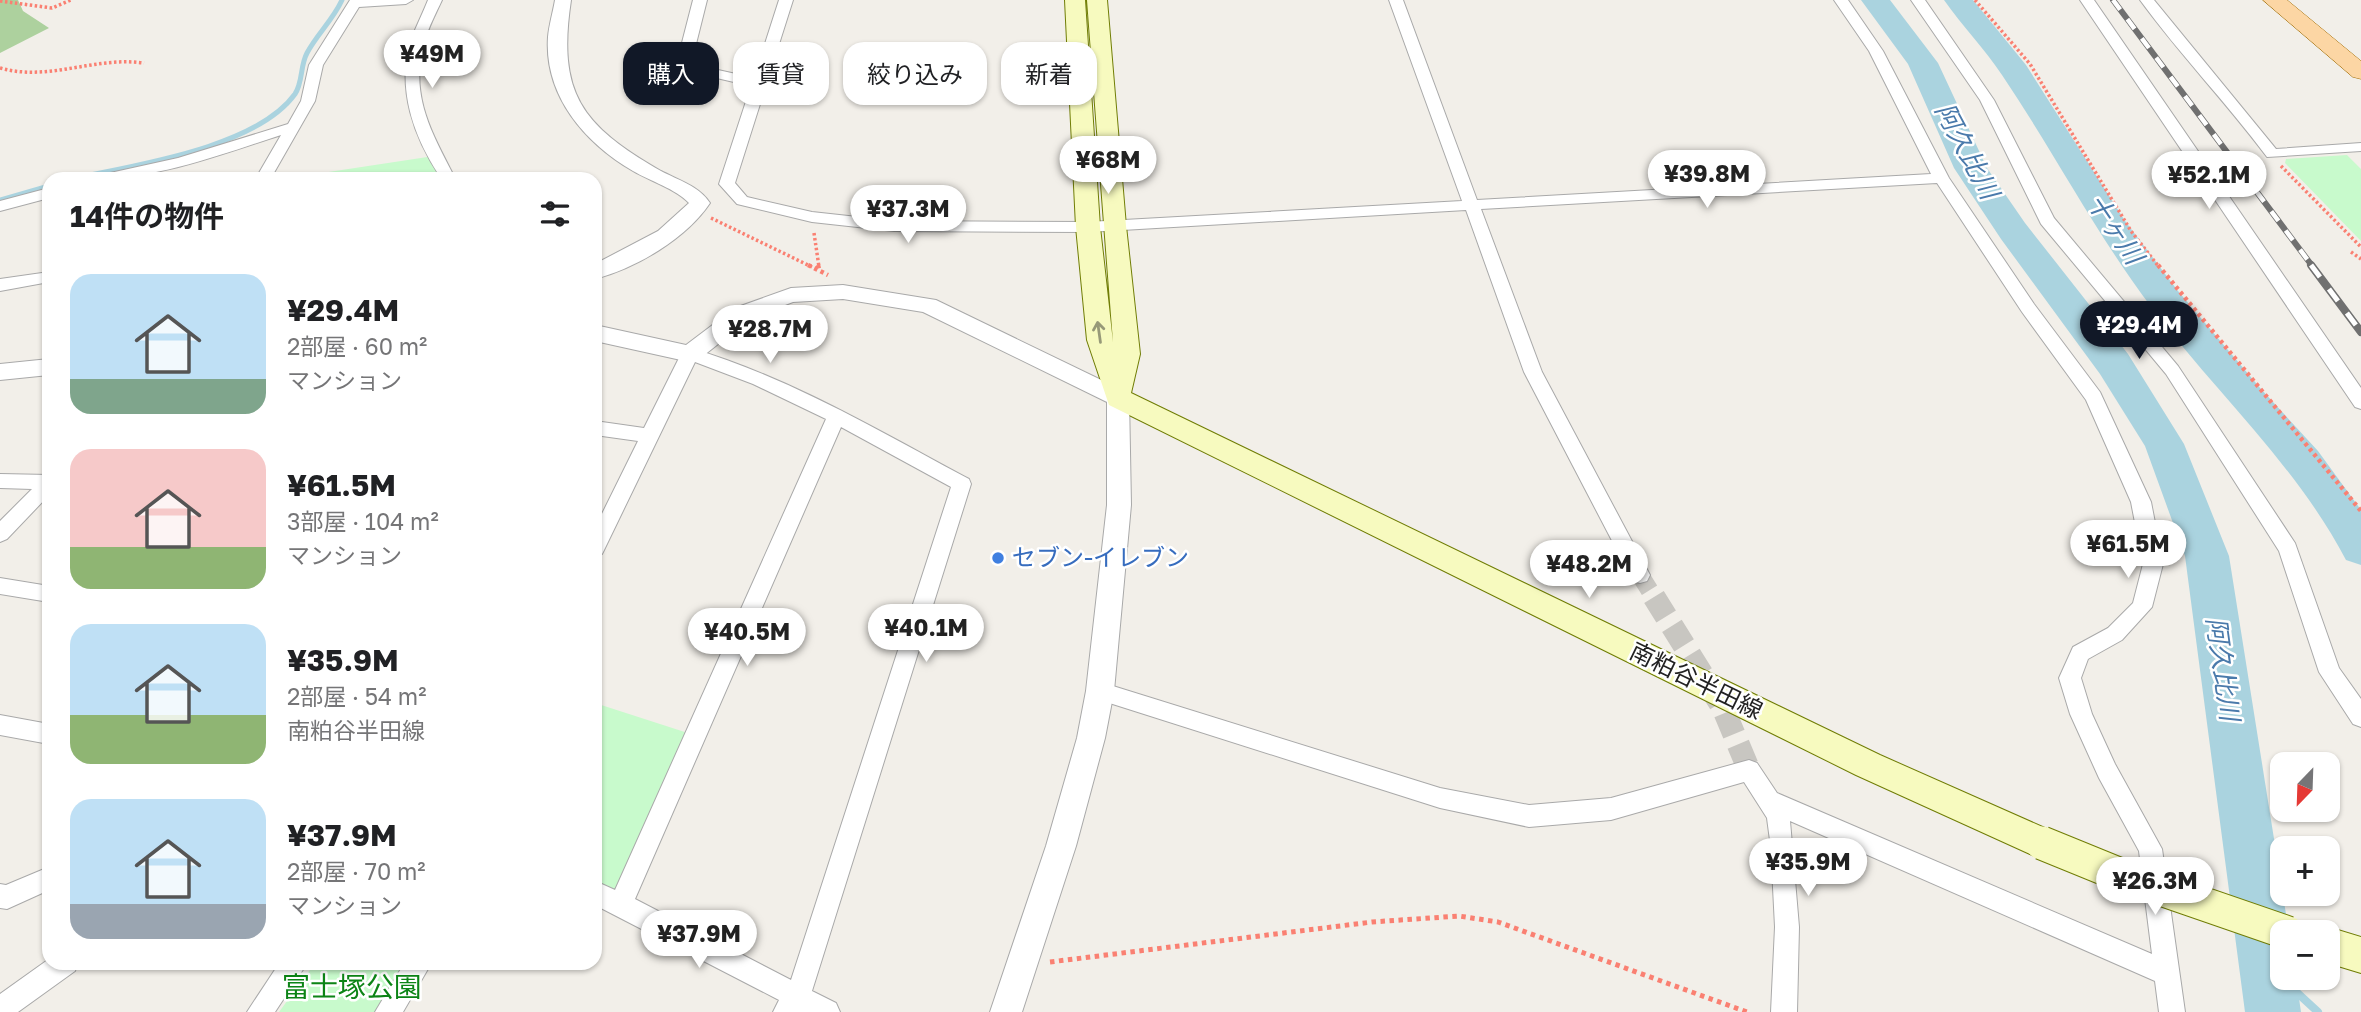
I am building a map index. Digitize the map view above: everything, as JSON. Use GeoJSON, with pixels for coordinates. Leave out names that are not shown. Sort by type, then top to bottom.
{"type":"FeatureCollection","features":[{"type":"Feature","properties":{"kind":"main road"},"geometry":{"type":"LineString","coordinates":[[1075,0],[1088,227],[1100,340],[1118,398]]}},
{"type":"Feature","properties":{"kind":"main road"},"geometry":{"type":"LineString","coordinates":[[1097,0],[1114,226],[1127,354],[1118,398]]}},
{"type":"Feature","properties":{"kind":"main road"},"geometry":{"type":"LineString","coordinates":[[2274,0],[2361,72]]}},
{"type":"Feature","properties":{"kind":"main road","name":"南粕谷半田線"},"geometry":{"type":"LineString","coordinates":[[1118,398],[1868,765],[2123,876],[2270,927]]}},
{"type":"Feature","properties":{"kind":"main road"},"geometry":{"type":"LineString","coordinates":[[2340,949],[2361,955]]}},
{"type":"Feature","properties":{"kind":"street"},"geometry":{"type":"LineString","coordinates":[[267,172],[308,100],[316,65],[357,1],[406,0]]}},
{"type":"Feature","properties":{"kind":"street"},"geometry":{"type":"LineString","coordinates":[[435,0],[418,42],[413,69],[415,114],[444,172]]}},
{"type":"Feature","properties":{"kind":"street"},"geometry":{"type":"LineString","coordinates":[[563,0],[557,23],[557,42],[558,66],[566,98],[594,134],[636,167],[693,195],[700,204],[689,218],[649,246],[602,269]]}},
{"type":"Feature","properties":{"kind":"street"},"geometry":{"type":"LineString","coordinates":[[700,0],[684,66],[733,77]]}},
{"type":"Feature","properties":{"kind":"street"},"geometry":{"type":"LineString","coordinates":[[773,42],[786,0]]}},
{"type":"Feature","properties":{"kind":"street"},"geometry":{"type":"LineString","coordinates":[[1396,0],[1533,372],[1640,575]]}},
{"type":"Feature","properties":{"kind":"street"},"geometry":{"type":"LineString","coordinates":[[1841,0],[1877,51],[1941,178],[2028,308],[2094,397],[2141,502],[2153,564],[2142,607],[2115,635],[2080,653],[2070,678],[2081,714],[2107,771],[2150,849],[2172,1012]]}},
{"type":"Feature","properties":{"kind":"street"},"geometry":{"type":"LineString","coordinates":[[1918,0],[1987,100],[2048,220],[2172,370],[2288,549],[2330,673],[2361,717]]}},
{"type":"Feature","properties":{"kind":"street"},"geometry":{"type":"LineString","coordinates":[[2087,0],[2361,402]]}},
{"type":"Feature","properties":{"kind":"street"},"geometry":{"type":"LineString","coordinates":[[2147,0],[2272,154],[2361,148]]}},
{"type":"Feature","properties":{"kind":"street"},"geometry":{"type":"LineString","coordinates":[[753,105],[727,184],[742,201],[812,217],[894,226],[1114,226],[1941,178]]}},
{"type":"Feature","properties":{"kind":"street"},"geometry":{"type":"LineString","coordinates":[[134,172],[181,162],[292,127]]}},
{"type":"Feature","properties":{"kind":"street"},"geometry":{"type":"LineString","coordinates":[[0,206],[42,194]]}},
{"type":"Feature","properties":{"kind":"street"},"geometry":{"type":"LineString","coordinates":[[0,285],[42,278]]}},
{"type":"Feature","properties":{"kind":"street"},"geometry":{"type":"LineString","coordinates":[[602,529],[690,354],[743,313],[791,295],[844,292],[928,305],[1118,398],[1119,505],[1100,691],[1091,738],[1026,958],[1006,1012]]}},
{"type":"Feature","properties":{"kind":"street"},"geometry":{"type":"LineString","coordinates":[[602,334],[715,361],[836,416],[962,484],[792,1004]]}},
{"type":"Feature","properties":{"kind":"street"},"geometry":{"type":"LineString","coordinates":[[0,372],[42,368]]}},
{"type":"Feature","properties":{"kind":"street"},"geometry":{"type":"LineString","coordinates":[[621,904],[836,416]]}},
{"type":"Feature","properties":{"kind":"street"},"geometry":{"type":"LineString","coordinates":[[602,429],[649,436]]}},
{"type":"Feature","properties":{"kind":"street"},"geometry":{"type":"LineString","coordinates":[[0,481],[42,483]]}},
{"type":"Feature","properties":{"kind":"street"},"geometry":{"type":"LineString","coordinates":[[0,534],[42,490]]}},
{"type":"Feature","properties":{"kind":"street"},"geometry":{"type":"LineString","coordinates":[[0,586],[42,593]]}},
{"type":"Feature","properties":{"kind":"street"},"geometry":{"type":"LineString","coordinates":[[1100,691],[1440,798],[1529,816],[1611,809],[1749,770],[1778,815],[1783,848],[1787,927],[1784,1012]]}},
{"type":"Feature","properties":{"kind":"street"},"geometry":{"type":"LineString","coordinates":[[0,725],[42,733]]}},
{"type":"Feature","properties":{"kind":"street"},"geometry":{"type":"LineString","coordinates":[[1767,800],[2166,973]]}},
{"type":"Feature","properties":{"kind":"street"},"geometry":{"type":"LineString","coordinates":[[0,896],[7,897],[42,881]]}},
{"type":"Feature","properties":{"kind":"street"},"geometry":{"type":"LineString","coordinates":[[602,896],[621,904],[792,1004],[827,1012]]}},
{"type":"Feature","properties":{"kind":"street"},"geometry":{"type":"LineString","coordinates":[[0,1012],[18,993],[54,970]]}},
{"type":"Feature","properties":{"kind":"street"},"geometry":{"type":"LineString","coordinates":[[260,1012],[290,970]]}},
{"type":"Feature","properties":{"kind":"street"},"geometry":{"type":"LineString","coordinates":[[388,1012],[415,970]]}},
{"type":"Feature","properties":{"kind":"path"},"geometry":{"type":"LineString","coordinates":[[0,1],[17,1],[52,8],[71,0]]}},
{"type":"Feature","properties":{"kind":"path"},"geometry":{"type":"LineString","coordinates":[[1975,0],[2030,64],[2131,231],[2146,251],[2361,511]]}},
{"type":"Feature","properties":{"kind":"path"},"geometry":{"type":"LineString","coordinates":[[0,68],[37,73],[58,72],[89,63],[136,61],[144,64]]}},
{"type":"Feature","properties":{"kind":"path"},"geometry":{"type":"LineString","coordinates":[[2272,154],[2361,247]]}},
{"type":"Feature","properties":{"kind":"path"},"geometry":{"type":"LineString","coordinates":[[812,217],[819,270]]}},
{"type":"Feature","properties":{"kind":"path"},"geometry":{"type":"LineString","coordinates":[[689,218],[715,218],[842,281],[844,292]]}},
{"type":"Feature","properties":{"kind":"path"},"geometry":{"type":"LineString","coordinates":[[2351,252],[2361,259]]}},
{"type":"Feature","properties":{"kind":"path"},"geometry":{"type":"LineString","coordinates":[[1026,958],[1045,963],[1372,922],[1459,916],[1498,922],[1747,1012]]}},
{"type":"Feature","properties":{"kind":"green space"},"geometry":{"type":"Polygon","coordinates":[[[0,0],[18,0],[23,11],[49,28],[0,53],[0,0]]]}},
{"type":"Feature","properties":{"kind":"green space"},"geometry":{"type":"Polygon","coordinates":[[[2347,155],[2361,169],[2361,241],[2285,163],[2286,159],[2347,155]]]}},
{"type":"Feature","properties":{"kind":"green space"},"geometry":{"type":"Polygon","coordinates":[[[434,156],[444,172],[329,172],[434,156]]]}},
{"type":"Feature","properties":{"kind":"green space"},"geometry":{"type":"Polygon","coordinates":[[[602,705],[694,735],[621,904],[602,896],[602,705]]]}},
{"type":"Feature","properties":{"kind":"green space","name":"富士塚公園"},"geometry":{"type":"Polygon","coordinates":[[[310,970],[419,970],[391,1012],[279,1012],[310,970]]]}},
{"type":"Feature","properties":{"kind":"waterway"},"geometry":{"type":"LineString","coordinates":[[104,172],[194,151],[253,128],[277,112],[295,94],[307,53],[342,0]]}},
{"type":"Feature","properties":{"kind":"waterway","name":"阿久比川"},"geometry":{"type":"LineString","coordinates":[[1875,0],[1923,63],[1971,168],[2013,231],[2114,364],[2164,444],[2207,556],[2273,1012]]}},
{"type":"Feature","properties":{"kind":"waterway","name":"十ヶ川"},"geometry":{"type":"LineString","coordinates":[[1958,0],[2015,71],[2112,228],[2165,300],[2247,399],[2304,462],[2357,537],[2361,548]]}},
{"type":"Feature","properties":{"kind":"waterway"},"geometry":{"type":"LineString","coordinates":[[0,200],[42,188]]}},
{"type":"Feature","properties":{"kind":"waterway"},"geometry":{"type":"LineString","coordinates":[[2267,965],[2318,1012]]}},
{"type":"Feature","properties":{"kind":"tunnel"},"geometry":{"type":"LineString","coordinates":[[1640,575],[1655,599]]}},
{"type":"Feature","properties":{"kind":"tunnel"},"geometry":{"type":"LineString","coordinates":[[1654,597],[1723,708],[1749,770]]}},
{"type":"Feature","properties":{"kind":"railway"},"geometry":{"type":"LineString","coordinates":[[2113,0],[2313,267]]}},
{"type":"Feature","properties":{"kind":"railway"},"geometry":{"type":"LineString","coordinates":[[2311,265],[2361,332]]}},
{"type":"Feature","properties":{"kind":"place","name":"セブン-イレブン"},"geometry":{"type":"Point","coordinates":[998,558]}}]}
